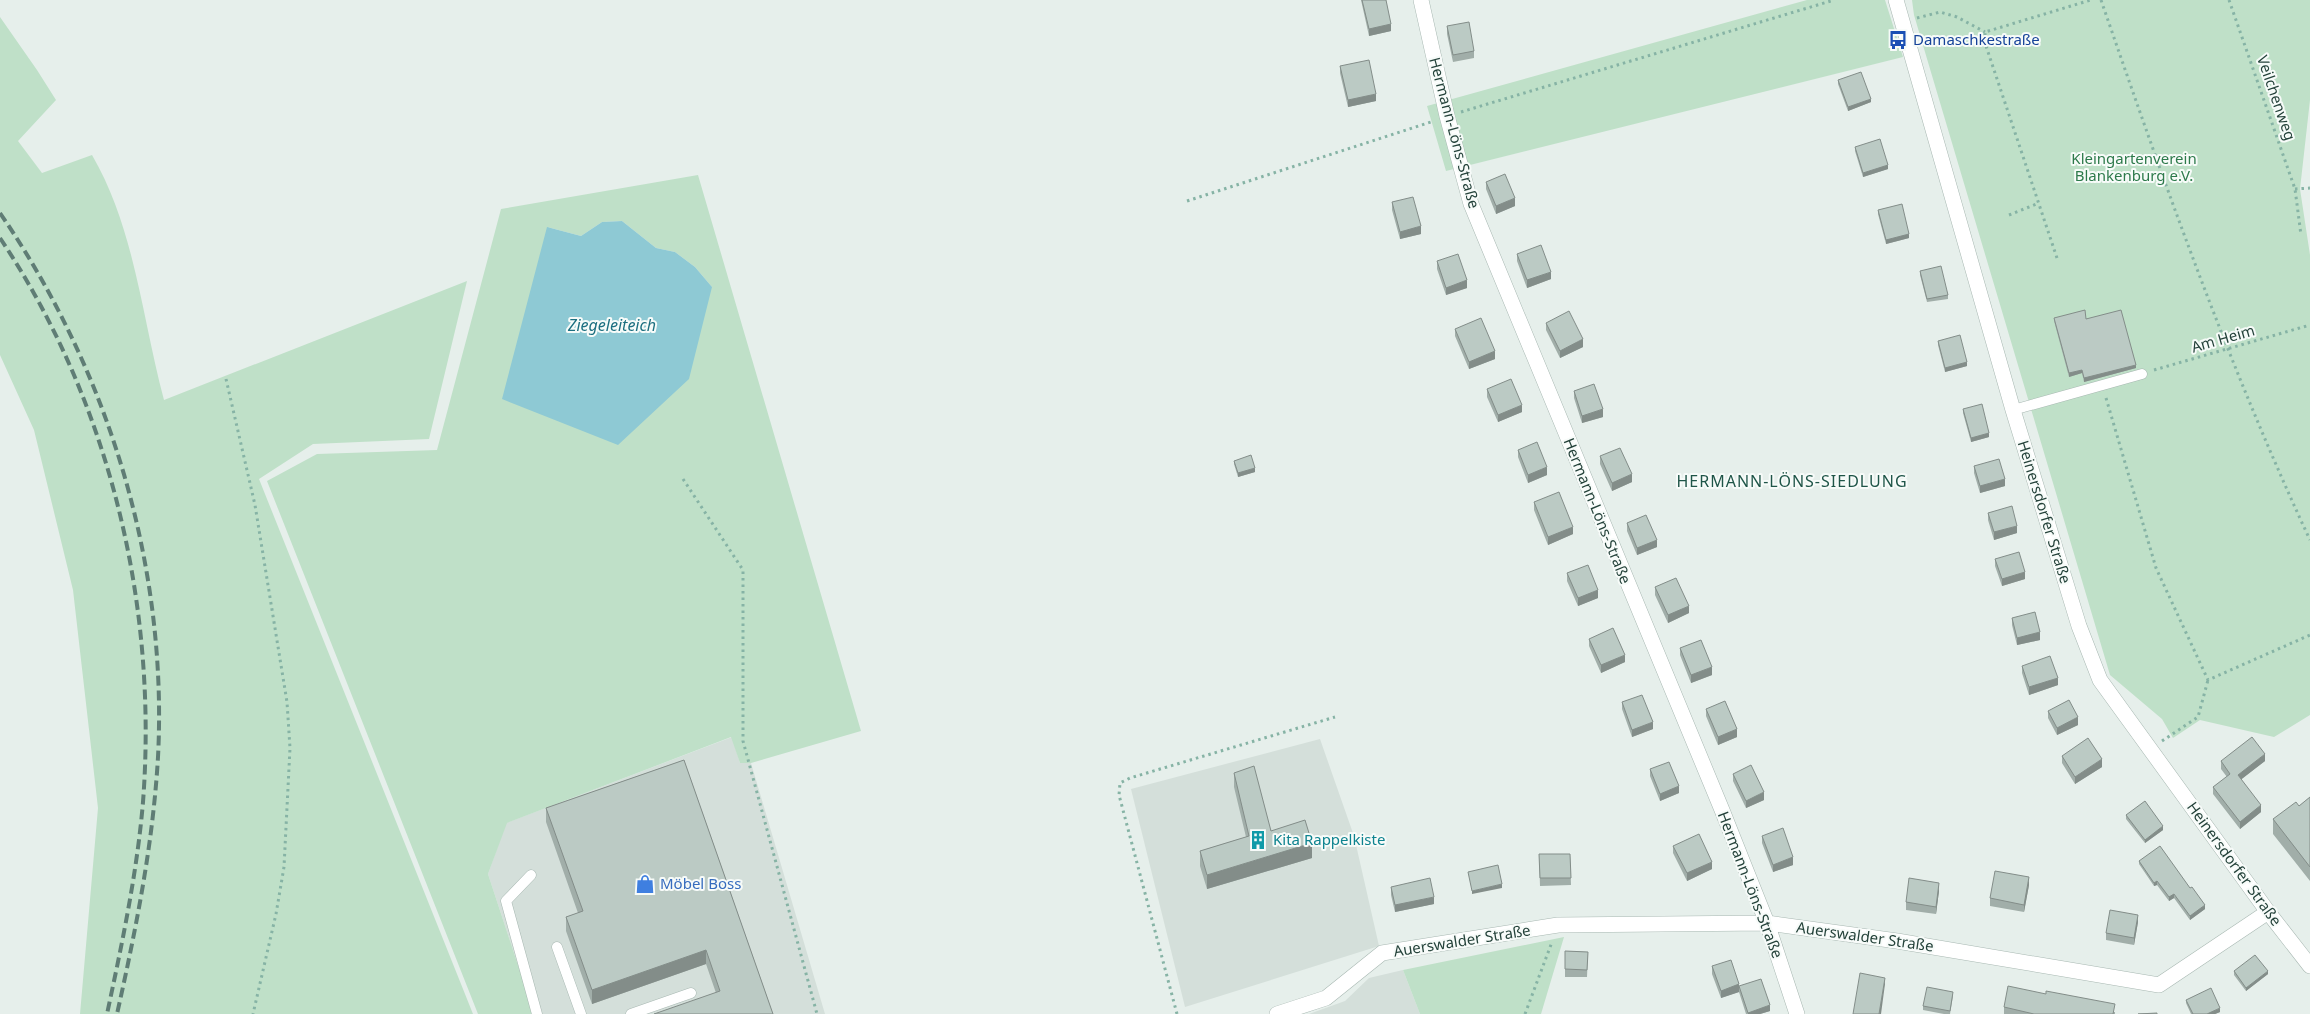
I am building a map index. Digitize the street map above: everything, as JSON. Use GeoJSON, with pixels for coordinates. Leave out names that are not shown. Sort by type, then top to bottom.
{"type":"FeatureCollection","features":[{"type":"Feature","properties":{"kind":"street","name":"Hermann-Löns-Straße"},"geometry":{"type":"LineString","coordinates":[[1421,0],[1451,115],[1471,204],[1722,810],[1767,924],[1797,1014]]}},
{"type":"Feature","properties":{"kind":"street","name":"Heinersdorfer Straße"},"geometry":{"type":"LineString","coordinates":[[1896,0],[2013,410],[2079,626],[2100,680],[2268,912],[2310,966]]}},
{"type":"Feature","properties":{"kind":"street","name":"Auerswalder Straße"},"geometry":{"type":"LineString","coordinates":[[1277,1014],[1326,998],[1382,953],[1558,925],[1767,924],[1897,941],[2159,985],[2268,912]]}},
{"type":"Feature","properties":{"kind":"lane"},"geometry":{"type":"LineString","coordinates":[[2013,410],[2142,374]]}},
{"type":"Feature","properties":{"kind":"lane"},"geometry":{"type":"LineString","coordinates":[[531,875],[506,901],[537,1014]]}},
{"type":"Feature","properties":{"kind":"lane"},"geometry":{"type":"LineString","coordinates":[[557,947],[581,1014]]}},
{"type":"Feature","properties":{"kind":"lane"},"geometry":{"type":"LineString","coordinates":[[631,1014],[691,993]]}},
{"type":"Feature","properties":{"kind":"path"},"geometry":{"type":"LineString","coordinates":[[1187,201],[1451,115],[1834,0]]}},
{"type":"Feature","properties":{"kind":"path"},"geometry":{"type":"LineString","coordinates":[[1902,22],[1940,12],[1957,17],[1985,32],[2091,0]]}},
{"type":"Feature","properties":{"kind":"path"},"geometry":{"type":"LineString","coordinates":[[2101,0],[2173,208],[2227,349],[2277,469],[2310,540]]}},
{"type":"Feature","properties":{"kind":"path","name":"Veilchenweg"},"geometry":{"type":"LineString","coordinates":[[2229,0],[2295,189],[2301,235]]}},
{"type":"Feature","properties":{"kind":"path"},"geometry":{"type":"LineString","coordinates":[[1985,32],[1985,43],[2057,258]]}},
{"type":"Feature","properties":{"kind":"path"},"geometry":{"type":"LineString","coordinates":[[2295,189],[2310,188]]}},
{"type":"Feature","properties":{"kind":"path"},"geometry":{"type":"LineString","coordinates":[[2009,215],[2039,203]]}},
{"type":"Feature","properties":{"kind":"path","name":"Am Heim"},"geometry":{"type":"LineString","coordinates":[[2142,374],[2310,325]]}},
{"type":"Feature","properties":{"kind":"path"},"geometry":{"type":"LineString","coordinates":[[226,379],[255,505],[287,702],[290,748],[284,866],[276,914],[253,1014]]}},
{"type":"Feature","properties":{"kind":"path"},"geometry":{"type":"LineString","coordinates":[[2103,385],[2156,568],[2208,680],[2198,716],[2150,749]]}},
{"type":"Feature","properties":{"kind":"path"},"geometry":{"type":"LineString","coordinates":[[683,479],[743,570],[743,740],[817,1014]]}},
{"type":"Feature","properties":{"kind":"path"},"geometry":{"type":"LineString","coordinates":[[2208,680],[2310,635]]}},
{"type":"Feature","properties":{"kind":"path"},"geometry":{"type":"LineString","coordinates":[[1178,1014],[1119,795],[1120,783],[1130,778],[1335,717]]}},
{"type":"Feature","properties":{"kind":"path"},"geometry":{"type":"LineString","coordinates":[[1525,1014],[1558,925]]}},
{"type":"Feature","properties":{"kind":"shaded area"},"geometry":{"type":"Polygon","coordinates":[[[732,737],[740,763],[751,763],[825,1014],[534,1014],[488,874],[506,823],[732,737]]]}},
{"type":"Feature","properties":{"kind":"shaded area"},"geometry":{"type":"Polygon","coordinates":[[[1320,739],[1354,836],[1379,946],[1185,1007],[1131,789],[1320,739]]]}},
{"type":"Feature","properties":{"kind":"shaded area"},"geometry":{"type":"Polygon","coordinates":[[[1403,970],[1420,1014],[1309,1014],[1345,1001],[1369,978],[1403,970]]]}},
{"type":"Feature","properties":{"kind":"green space"},"geometry":{"type":"Polygon","coordinates":[[[1807,0],[1885,0],[1903,57],[1446,171],[1427,106],[1807,0]]]}},
{"type":"Feature","properties":{"kind":"green space","name":"Kleingartenverein Blankenburg e.V."},"geometry":{"type":"Polygon","coordinates":[[[1912,0],[2310,0],[2310,100],[2300,189],[2310,255],[2310,715],[2274,737],[2200,720],[2173,738],[2162,719],[2110,675],[1914,15],[1912,0]]]}},
{"type":"Feature","properties":{"kind":"green space"},"geometry":{"type":"Polygon","coordinates":[[[0,17],[56,100],[18,141],[42,173],[92,155],[107,183],[128,243],[164,400],[467,281],[429,439],[313,444],[259,479],[473,1014],[80,1014],[98,808],[73,590],[34,430],[0,355],[0,17]]]}},
{"type":"Feature","properties":{"kind":"green space"},"geometry":{"type":"Polygon","coordinates":[[[698,175],[861,731],[751,763],[740,763],[731,737],[507,823],[488,874],[534,1014],[478,1014],[267,481],[317,454],[437,450],[501,209],[698,175]],[[622,221],[602,222],[581,236],[547,227],[712,287],[695,267],[675,252],[656,248],[622,221]]]}},
{"type":"Feature","properties":{"kind":"green space"},"geometry":{"type":"Polygon","coordinates":[[[1564,937],[1541,1014],[1420,1014],[1403,970],[1564,937]]]}},
{"type":"Feature","properties":{"kind":"water","name":"Ziegeleiteich"},"geometry":{"type":"Polygon","coordinates":[[[622,221],[656,248],[675,252],[695,267],[712,287],[689,379],[618,445],[502,399],[547,227],[581,236],[602,222],[622,221]]]}},
{"type":"Feature","properties":{"kind":"building"},"geometry":{"type":"Polygon","coordinates":[[[1362,0],[1386,0],[1391,24],[1369,29],[1362,0]]]}},
{"type":"Feature","properties":{"kind":"building"},"geometry":{"type":"Polygon","coordinates":[[[1469,22],[1474,51],[1453,55],[1447,26],[1469,22]]]}},
{"type":"Feature","properties":{"kind":"building"},"geometry":{"type":"Polygon","coordinates":[[[1369,60],[1376,94],[1348,100],[1340,66],[1369,60]]]}},
{"type":"Feature","properties":{"kind":"building"},"geometry":{"type":"Polygon","coordinates":[[[1861,72],[1871,99],[1848,107],[1838,80],[1861,72]]]}},
{"type":"Feature","properties":{"kind":"building"},"geometry":{"type":"Polygon","coordinates":[[[1880,139],[1888,165],[1863,173],[1855,147],[1880,139]]]}},
{"type":"Feature","properties":{"kind":"building"},"geometry":{"type":"Polygon","coordinates":[[[1505,174],[1515,198],[1496,206],[1486,182],[1505,174]]]}},
{"type":"Feature","properties":{"kind":"building"},"geometry":{"type":"Polygon","coordinates":[[[1413,197],[1421,226],[1400,232],[1392,202],[1413,197]]]}},
{"type":"Feature","properties":{"kind":"building"},"geometry":{"type":"Polygon","coordinates":[[[1902,204],[1909,234],[1886,240],[1878,210],[1902,204]]]}},
{"type":"Feature","properties":{"kind":"building"},"geometry":{"type":"Polygon","coordinates":[[[1541,245],[1551,272],[1527,280],[1517,254],[1541,245]]]}},
{"type":"Feature","properties":{"kind":"building"},"geometry":{"type":"Polygon","coordinates":[[[1458,254],[1467,280],[1446,288],[1437,261],[1458,254]]]}},
{"type":"Feature","properties":{"kind":"building"},"geometry":{"type":"Polygon","coordinates":[[[1941,266],[1948,295],[1927,299],[1920,271],[1941,266]]]}},
{"type":"Feature","properties":{"kind":"building"},"geometry":{"type":"Polygon","coordinates":[[[2085,310],[2086,319],[2121,310],[2136,365],[2084,378],[2082,370],[2069,373],[2054,318],[2085,310]]]}},
{"type":"Feature","properties":{"kind":"building"},"geometry":{"type":"Polygon","coordinates":[[[1569,311],[1583,339],[1560,351],[1546,323],[1569,311]]]}},
{"type":"Feature","properties":{"kind":"building"},"geometry":{"type":"Polygon","coordinates":[[[1481,318],[1495,351],[1469,362],[1455,329],[1481,318]]]}},
{"type":"Feature","properties":{"kind":"building"},"geometry":{"type":"Polygon","coordinates":[[[1960,335],[1967,362],[1945,368],[1938,341],[1960,335]]]}},
{"type":"Feature","properties":{"kind":"building"},"geometry":{"type":"Polygon","coordinates":[[[1511,379],[1522,405],[1498,415],[1487,389],[1511,379]]]}},
{"type":"Feature","properties":{"kind":"building"},"geometry":{"type":"Polygon","coordinates":[[[1594,384],[1603,409],[1582,416],[1574,391],[1594,384]]]}},
{"type":"Feature","properties":{"kind":"building"},"geometry":{"type":"Polygon","coordinates":[[[1982,404],[1989,433],[1971,438],[1963,409],[1982,404]]]}},
{"type":"Feature","properties":{"kind":"building"},"geometry":{"type":"Polygon","coordinates":[[[1537,442],[1547,467],[1528,475],[1518,450],[1537,442]]]}},
{"type":"Feature","properties":{"kind":"building"},"geometry":{"type":"Polygon","coordinates":[[[1620,448],[1632,474],[1612,483],[1600,456],[1620,448]]]}},
{"type":"Feature","properties":{"kind":"building"},"geometry":{"type":"Polygon","coordinates":[[[1251,455],[1255,468],[1238,473],[1234,461],[1251,455]]]}},
{"type":"Feature","properties":{"kind":"building"},"geometry":{"type":"Polygon","coordinates":[[[1999,459],[2005,479],[1980,486],[1974,466],[1999,459]]]}},
{"type":"Feature","properties":{"kind":"building"},"geometry":{"type":"Polygon","coordinates":[[[1559,492],[1573,527],[1548,537],[1534,502],[1559,492]]]}},
{"type":"Feature","properties":{"kind":"building"},"geometry":{"type":"Polygon","coordinates":[[[2012,506],[2017,526],[1994,532],[1988,513],[2012,506]]]}},
{"type":"Feature","properties":{"kind":"building"},"geometry":{"type":"Polygon","coordinates":[[[1646,515],[1657,540],[1637,548],[1627,523],[1646,515]]]}},
{"type":"Feature","properties":{"kind":"building"},"geometry":{"type":"Polygon","coordinates":[[[2019,552],[2025,572],[2002,579],[1995,559],[2019,552]]]}},
{"type":"Feature","properties":{"kind":"building"},"geometry":{"type":"Polygon","coordinates":[[[1588,565],[1598,590],[1578,598],[1567,573],[1588,565]]]}},
{"type":"Feature","properties":{"kind":"building"},"geometry":{"type":"Polygon","coordinates":[[[1676,578],[1689,606],[1668,615],[1655,587],[1676,578]]]}},
{"type":"Feature","properties":{"kind":"building"},"geometry":{"type":"Polygon","coordinates":[[[2035,612],[2040,632],[2017,638],[2012,618],[2035,612]]]}},
{"type":"Feature","properties":{"kind":"building"},"geometry":{"type":"Polygon","coordinates":[[[1613,628],[1625,655],[1601,665],[1589,639],[1613,628]]]}},
{"type":"Feature","properties":{"kind":"building"},"geometry":{"type":"Polygon","coordinates":[[[1701,640],[1712,667],[1691,675],[1680,648],[1701,640]]]}},
{"type":"Feature","properties":{"kind":"building"},"geometry":{"type":"Polygon","coordinates":[[[2050,656],[2058,678],[2029,687],[2022,666],[2050,656]]]}},
{"type":"Feature","properties":{"kind":"building"},"geometry":{"type":"Polygon","coordinates":[[[1642,695],[1653,722],[1632,730],[1622,702],[1642,695]]]}},
{"type":"Feature","properties":{"kind":"building"},"geometry":{"type":"Polygon","coordinates":[[[2069,700],[2078,717],[2057,728],[2048,711],[2069,700]]]}},
{"type":"Feature","properties":{"kind":"building"},"geometry":{"type":"Polygon","coordinates":[[[1725,701],[1737,729],[1718,737],[1706,709],[1725,701]]]}},
{"type":"Feature","properties":{"kind":"building"},"geometry":{"type":"Polygon","coordinates":[[[2252,737],[2265,754],[2238,775],[2261,805],[2240,822],[2213,787],[2230,774],[2221,761],[2252,737]]]}},
{"type":"Feature","properties":{"kind":"building"},"geometry":{"type":"Polygon","coordinates":[[[2088,738],[2102,759],[2075,777],[2062,756],[2088,738]]]}},
{"type":"Feature","properties":{"kind":"building","name":"Möbel Boss"},"geometry":{"type":"Polygon","coordinates":[[[684,760],[773,1014],[654,1014],[720,991],[706,950],[592,990],[566,917],[583,911],[546,808],[684,760]]]}},
{"type":"Feature","properties":{"kind":"building"},"geometry":{"type":"Polygon","coordinates":[[[1669,762],[1679,786],[1660,794],[1650,769],[1669,762]]]}},
{"type":"Feature","properties":{"kind":"building"},"geometry":{"type":"Polygon","coordinates":[[[1751,765],[1764,792],[1746,801],[1733,774],[1751,765]]]}},
{"type":"Feature","properties":{"kind":"building"},"geometry":{"type":"Polygon","coordinates":[[[1254,766],[1271,831],[1305,820],[1312,843],[1207,875],[1200,851],[1249,836],[1234,773],[1254,766]]]}},
{"type":"Feature","properties":{"kind":"building"},"geometry":{"type":"Polygon","coordinates":[[[2310,797],[2310,867],[2273,819],[2296,802],[2299,806],[2310,797]]]}},
{"type":"Feature","properties":{"kind":"building"},"geometry":{"type":"Polygon","coordinates":[[[2145,801],[2163,826],[2145,840],[2126,815],[2145,801]]]}},
{"type":"Feature","properties":{"kind":"building"},"geometry":{"type":"Polygon","coordinates":[[[1783,828],[1793,857],[1773,865],[1762,836],[1783,828]]]}},
{"type":"Feature","properties":{"kind":"building"},"geometry":{"type":"Polygon","coordinates":[[[1699,834],[1712,862],[1687,873],[1673,846],[1699,834]]]}},
{"type":"Feature","properties":{"kind":"building"},"geometry":{"type":"Polygon","coordinates":[[[2160,846],[2190,888],[2192,887],[2205,905],[2190,916],[2174,894],[2169,897],[2157,881],[2154,883],[2139,861],[2160,846]]]}},
{"type":"Feature","properties":{"kind":"building"},"geometry":{"type":"Polygon","coordinates":[[[1539,854],[1570,854],[1571,878],[1540,878],[1539,854]]]}},
{"type":"Feature","properties":{"kind":"building"},"geometry":{"type":"Polygon","coordinates":[[[1498,865],[1502,884],[1472,891],[1468,872],[1498,865]]]}},
{"type":"Feature","properties":{"kind":"building"},"geometry":{"type":"Polygon","coordinates":[[[1995,871],[2029,877],[2024,905],[1990,898],[1995,871]]]}},
{"type":"Feature","properties":{"kind":"building"},"geometry":{"type":"Polygon","coordinates":[[[1430,878],[1434,897],[1395,905],[1391,887],[1430,878]]]}},
{"type":"Feature","properties":{"kind":"building"},"geometry":{"type":"Polygon","coordinates":[[[1909,878],[1939,883],[1936,907],[1906,902],[1909,878]]]}},
{"type":"Feature","properties":{"kind":"building"},"geometry":{"type":"Polygon","coordinates":[[[2110,910],[2138,915],[2134,938],[2106,933],[2110,910]]]}},
{"type":"Feature","properties":{"kind":"building"},"geometry":{"type":"Polygon","coordinates":[[[1565,951],[1588,952],[1587,970],[1565,969],[1565,951]]]}},
{"type":"Feature","properties":{"kind":"building"},"geometry":{"type":"Polygon","coordinates":[[[2255,955],[2268,971],[2246,988],[2234,971],[2255,955]]]}},
{"type":"Feature","properties":{"kind":"building"},"geometry":{"type":"Polygon","coordinates":[[[1731,960],[1739,984],[1721,991],[1712,966],[1731,960]]]}},
{"type":"Feature","properties":{"kind":"building"},"geometry":{"type":"Polygon","coordinates":[[[1860,973],[1885,978],[1879,1014],[1853,1014],[1860,973]]]}},
{"type":"Feature","properties":{"kind":"building"},"geometry":{"type":"Polygon","coordinates":[[[1761,979],[1770,1005],[1748,1013],[1739,986],[1761,979]]]}},
{"type":"Feature","properties":{"kind":"building"},"geometry":{"type":"Polygon","coordinates":[[[2008,986],[2046,994],[2046,991],[2115,1004],[2113,1014],[2034,1014],[2004,1007],[2008,986]]]}},
{"type":"Feature","properties":{"kind":"building"},"geometry":{"type":"Polygon","coordinates":[[[1927,987],[1953,992],[1950,1011],[1923,1006],[1927,987]]]}},
{"type":"Feature","properties":{"kind":"building"},"geometry":{"type":"Polygon","coordinates":[[[2211,988],[2220,1008],[2207,1014],[2193,1014],[2186,1000],[2211,988]]]}},
{"type":"Feature","properties":{"kind":"railway"},"geometry":{"type":"LineString","coordinates":[[0,213],[38,274],[72,337],[100,403],[123,472],[141,542],[153,613],[159,685],[156,790],[143,886],[117,1014]]}},
{"type":"Feature","properties":{"kind":"railway"},"geometry":{"type":"LineString","coordinates":[[0,238],[38,301],[71,368],[98,437],[118,508],[133,581],[142,654],[146,728],[143,802],[133,882],[107,1014]]}},
{"type":"Feature","properties":{"kind":"place","name":"Damaschkestraße"},"geometry":{"type":"Point","coordinates":[1898,40]}},
{"type":"Feature","properties":{"kind":"place","name":"Kita Rappelkiste"},"geometry":{"type":"Point","coordinates":[1258,840]}},
{"type":"Feature","properties":{"kind":"place","name":"Möbel Boss"},"geometry":{"type":"Point","coordinates":[645,884]}},
{"type":"Feature","properties":{"kind":"district","name":"HERMANN-LÖNS-SIEDLUNG"},"geometry":{"type":"Point","coordinates":[1792,481]}}]}
